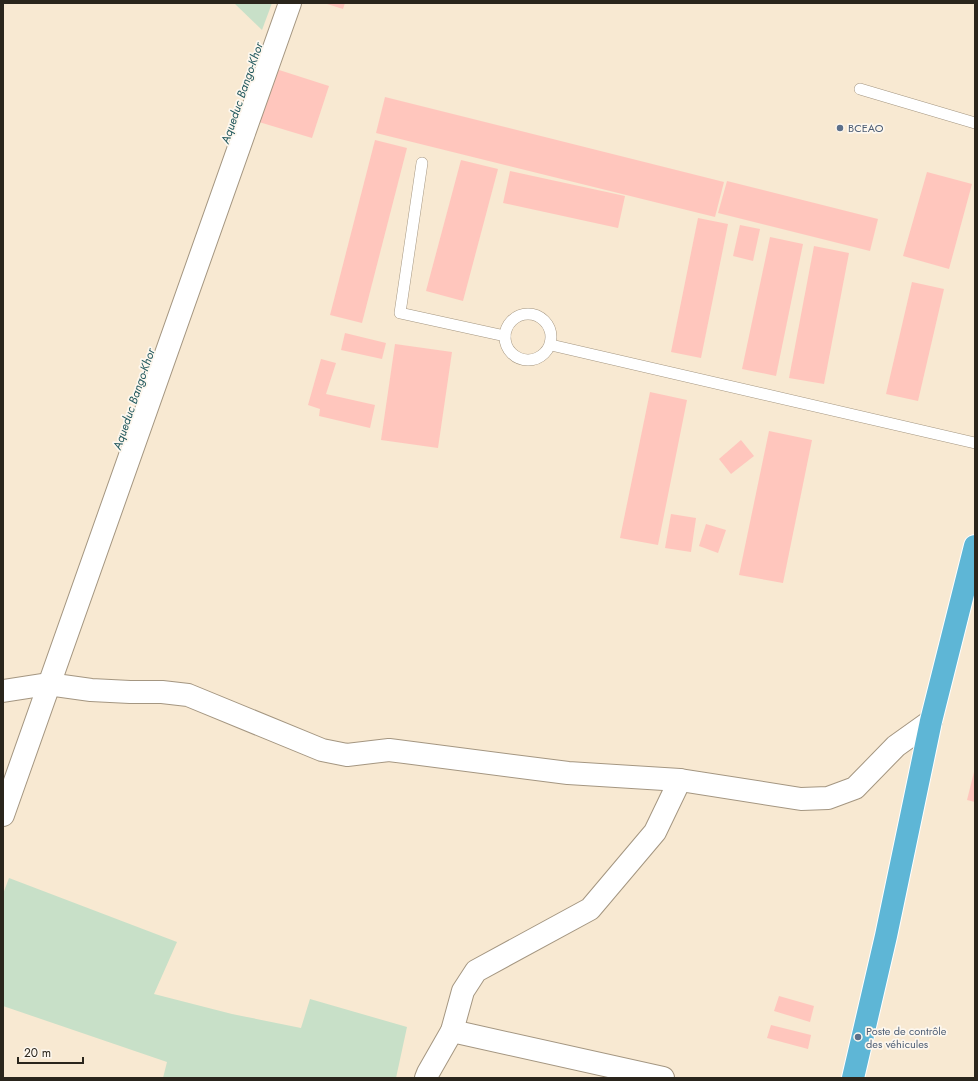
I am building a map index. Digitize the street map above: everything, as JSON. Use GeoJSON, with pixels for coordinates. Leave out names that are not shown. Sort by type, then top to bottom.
{"type":"FeatureCollection","features":[{"type":"Feature","properties":{"kind":"highway"},"geometry":{"type":"LineString","coordinates":[[853,1078],[886,936],[931,721],[975,546]]}},
{"type":"Feature","properties":{"kind":"street"},"geometry":{"type":"LineString","coordinates":[[3,816],[48,684],[290,3]]}},
{"type":"Feature","properties":{"kind":"street"},"geometry":{"type":"LineString","coordinates":[[3,691],[48,684],[91,690],[162,692],[188,695],[322,750],[347,755],[389,750],[568,774],[680,780],[801,799],[828,798],[855,788],[896,746],[931,721]]}},
{"type":"Feature","properties":{"kind":"street"},"geometry":{"type":"LineString","coordinates":[[426,1078],[452,1031],[463,991],[476,971],[590,909],[655,832],[680,780]]}},
{"type":"Feature","properties":{"kind":"street"},"geometry":{"type":"LineString","coordinates":[[452,1031],[663,1078]]}},
{"type":"Feature","properties":{"kind":"lane"},"geometry":{"type":"LineString","coordinates":[[860,89],[975,123]]}},
{"type":"Feature","properties":{"kind":"lane"},"geometry":{"type":"LineString","coordinates":[[422,163],[400,313],[505,336]]}},
{"type":"Feature","properties":{"kind":"lane"},"geometry":{"type":"LineString","coordinates":[[529,314],[540,316],[546,322],[552,333],[551,345],[548,350],[543,356],[533,360],[524,360],[516,357],[508,349],[505,336],[509,324],[515,318],[520,315],[529,314]]}},
{"type":"Feature","properties":{"kind":"lane"},"geometry":{"type":"LineString","coordinates":[[551,345],[975,443]]}},
{"type":"Feature","properties":{"kind":"green space"},"geometry":{"type":"Polygon","coordinates":[[[234,3],[272,3],[262,30],[234,3]]]}},
{"type":"Feature","properties":{"kind":"green space"},"geometry":{"type":"Polygon","coordinates":[[[9,878],[177,942],[154,994],[232,1014],[301,1028],[310,999],[407,1027],[396,1078],[163,1078],[167,1062],[3,1006],[3,894],[9,878]]]}},
{"type":"Feature","properties":{"kind":"building"},"geometry":{"type":"Polygon","coordinates":[[[324,3],[345,3],[343,9],[324,3]]]}},
{"type":"Feature","properties":{"kind":"building"},"geometry":{"type":"Polygon","coordinates":[[[276,69],[329,86],[312,138],[259,122],[276,69]]]}},
{"type":"Feature","properties":{"kind":"building"},"geometry":{"type":"Polygon","coordinates":[[[385,97],[724,182],[715,217],[376,133],[385,97]]]}},
{"type":"Feature","properties":{"kind":"building"},"geometry":{"type":"Polygon","coordinates":[[[375,140],[407,148],[362,323],[330,315],[375,140]]]}},
{"type":"Feature","properties":{"kind":"building"},"geometry":{"type":"Polygon","coordinates":[[[461,160],[498,169],[463,301],[426,291],[461,160]]]}},
{"type":"Feature","properties":{"kind":"building"},"geometry":{"type":"Polygon","coordinates":[[[510,171],[625,196],[618,228],[503,203],[510,171]]]}},
{"type":"Feature","properties":{"kind":"building"},"geometry":{"type":"Polygon","coordinates":[[[927,172],[972,184],[949,269],[903,256],[927,172]]]}},
{"type":"Feature","properties":{"kind":"building"},"geometry":{"type":"Polygon","coordinates":[[[727,181],[878,219],[870,251],[718,213],[727,181]]]}},
{"type":"Feature","properties":{"kind":"building"},"geometry":{"type":"Polygon","coordinates":[[[698,218],[728,224],[701,358],[671,352],[698,218]]]}},
{"type":"Feature","properties":{"kind":"building"},"geometry":{"type":"Polygon","coordinates":[[[740,225],[760,229],[753,261],[733,256],[740,225]]]}},
{"type":"Feature","properties":{"kind":"building"},"geometry":{"type":"Polygon","coordinates":[[[770,237],[803,244],[776,376],[742,369],[770,237]]]}},
{"type":"Feature","properties":{"kind":"building"},"geometry":{"type":"Polygon","coordinates":[[[814,246],[849,253],[824,384],[789,378],[814,246]]]}},
{"type":"Feature","properties":{"kind":"building"},"geometry":{"type":"Polygon","coordinates":[[[912,282],[944,289],[918,401],[886,394],[912,282]]]}},
{"type":"Feature","properties":{"kind":"building"},"geometry":{"type":"Polygon","coordinates":[[[345,333],[386,343],[382,359],[341,350],[345,333]]]}},
{"type":"Feature","properties":{"kind":"building"},"geometry":{"type":"Polygon","coordinates":[[[395,344],[452,352],[438,448],[381,440],[395,344]]]}},
{"type":"Feature","properties":{"kind":"building"},"geometry":{"type":"Polygon","coordinates":[[[321,359],[336,363],[326,394],[375,405],[370,428],[319,416],[320,409],[308,405],[321,359]]]}},
{"type":"Feature","properties":{"kind":"building"},"geometry":{"type":"Polygon","coordinates":[[[650,392],[687,400],[658,545],[620,538],[650,392]]]}},
{"type":"Feature","properties":{"kind":"building"},"geometry":{"type":"Polygon","coordinates":[[[769,431],[812,440],[783,583],[739,575],[769,431]]]}},
{"type":"Feature","properties":{"kind":"building"},"geometry":{"type":"Polygon","coordinates":[[[741,440],[754,456],[731,474],[719,459],[741,440]]]}},
{"type":"Feature","properties":{"kind":"building"},"geometry":{"type":"Polygon","coordinates":[[[671,514],[696,518],[691,552],[665,548],[671,514]]]}},
{"type":"Feature","properties":{"kind":"building"},"geometry":{"type":"Polygon","coordinates":[[[706,524],[726,530],[718,553],[699,546],[706,524]]]}},
{"type":"Feature","properties":{"kind":"building"},"geometry":{"type":"Polygon","coordinates":[[[975,772],[975,802],[967,800],[975,772]]]}},
{"type":"Feature","properties":{"kind":"building"},"geometry":{"type":"Polygon","coordinates":[[[779,996],[814,1006],[810,1022],[774,1011],[779,996]]]}},
{"type":"Feature","properties":{"kind":"building"},"geometry":{"type":"Polygon","coordinates":[[[771,1025],[811,1035],[808,1049],[767,1038],[771,1025]]]}},
{"type":"Feature","properties":{"kind":"place","name":"BCEAO"},"geometry":{"type":"Point","coordinates":[840,128]}},
{"type":"Feature","properties":{"kind":"place","name":"Poste de contrôle des véhicules"},"geometry":{"type":"Point","coordinates":[858,1037]}},
{"type":"Feature","properties":{"kind":"water label","name":"Aqueduc Bango-Khor"},"geometry":{"type":"Point","coordinates":[242,93]}},
{"type":"Feature","properties":{"kind":"water label","name":"Aqueduc Bango-Khor"},"geometry":{"type":"Point","coordinates":[134,399]}}]}
